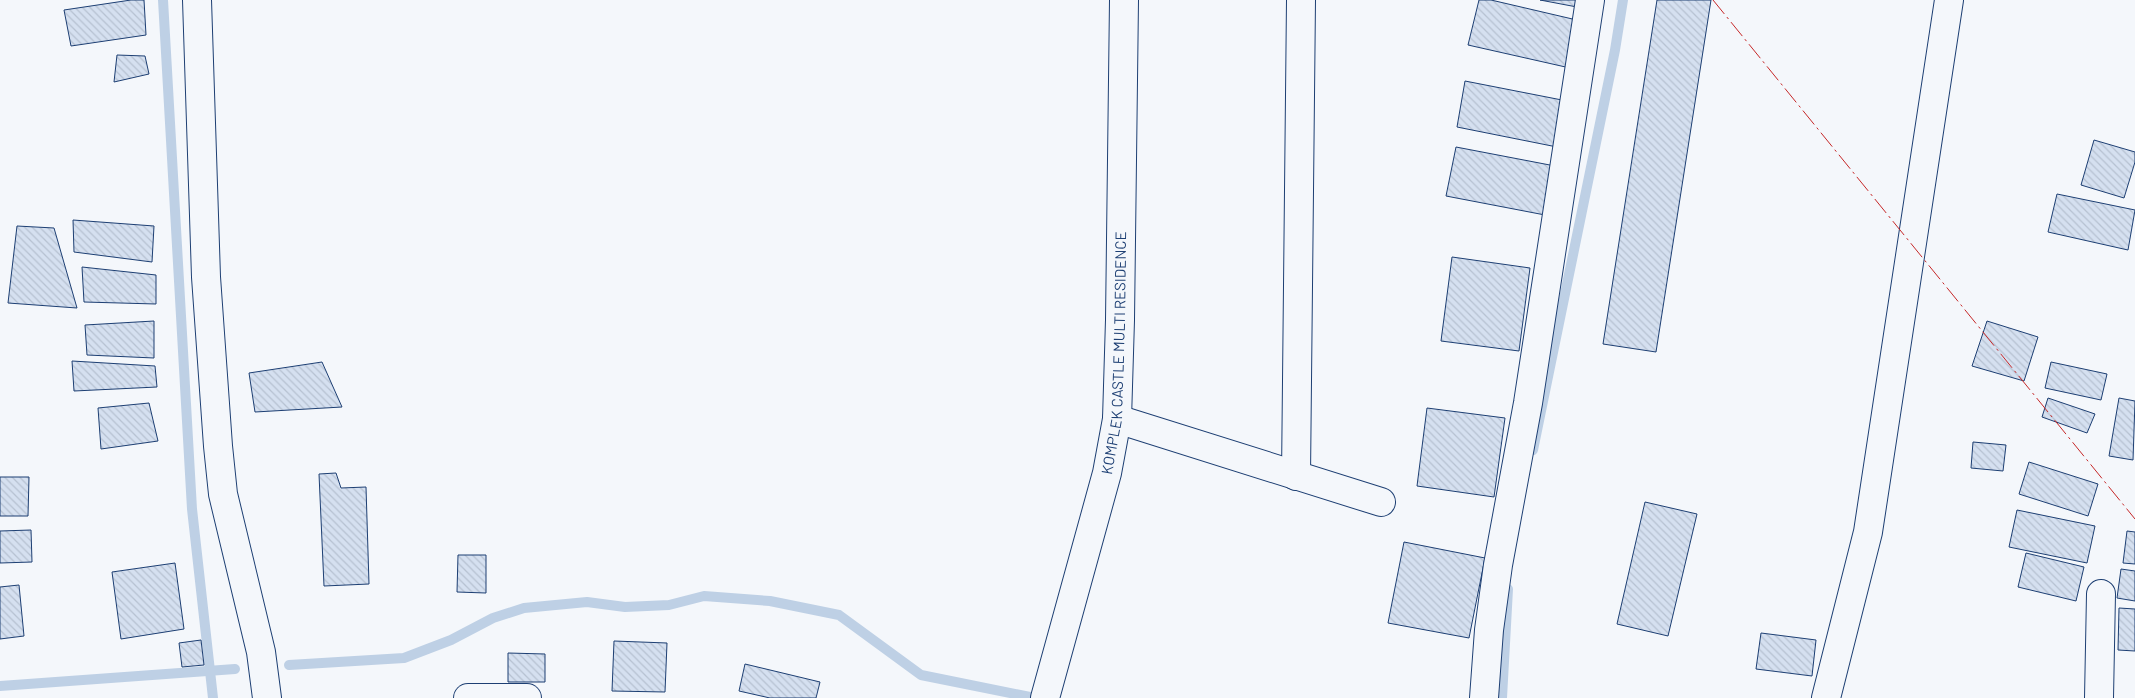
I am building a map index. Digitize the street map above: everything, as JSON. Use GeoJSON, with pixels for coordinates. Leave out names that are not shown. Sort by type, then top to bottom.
{"type":"FeatureCollection","features":[{"type":"Feature","properties":{"kind":"street"},"geometry":{"type":"LineString","coordinates":[[197,0],[206,277],[218,446],[223,494],[261,652],[266,698]]}},
{"type":"Feature","properties":{"kind":"street","name":"KOMPLEK CASTLE MULTI RESIDENCE"},"geometry":{"type":"LineString","coordinates":[[1047,692],[1107,472],[1117,419],[1124,0]]}},
{"type":"Feature","properties":{"kind":"street"},"geometry":{"type":"LineString","coordinates":[[1296,476],[1301,0]]}},
{"type":"Feature","properties":{"kind":"street"},"geometry":{"type":"LineString","coordinates":[[1484,698],[1489,630],[1498,565],[1528,403],[1590,0]]}},
{"type":"Feature","properties":{"kind":"street"},"geometry":{"type":"LineString","coordinates":[[1826,698],[1868,532],[1949,0]]}},
{"type":"Feature","properties":{"kind":"street"},"geometry":{"type":"LineString","coordinates":[[1117,419],[1381,502]]}},
{"type":"Feature","properties":{"kind":"street"},"geometry":{"type":"LineString","coordinates":[[2099,698],[2101,594]]}},
{"type":"Feature","properties":{"kind":"street"},"geometry":{"type":"LineString","coordinates":[[468,698],[526,698]]}},
{"type":"Feature","properties":{"kind":"building"},"geometry":{"type":"Polygon","coordinates":[[[131,0],[144,0],[146,35],[71,46],[64,10],[131,0]]]}},
{"type":"Feature","properties":{"kind":"building"},"geometry":{"type":"Polygon","coordinates":[[[1479,0],[1491,0],[1581,21],[1570,68],[1468,45],[1479,0]]]}},
{"type":"Feature","properties":{"kind":"building"},"geometry":{"type":"Polygon","coordinates":[[[1540,0],[1578,0],[1577,7],[1540,0]]]}},
{"type":"Feature","properties":{"kind":"building"},"geometry":{"type":"Polygon","coordinates":[[[1657,0],[1711,0],[1656,352],[1603,344],[1657,0]]]}},
{"type":"Feature","properties":{"kind":"building"},"geometry":{"type":"Polygon","coordinates":[[[117,55],[145,56],[149,74],[114,82],[117,55]]]}},
{"type":"Feature","properties":{"kind":"building"},"geometry":{"type":"Polygon","coordinates":[[[1465,81],[1567,101],[1557,147],[1457,127],[1465,81]]]}},
{"type":"Feature","properties":{"kind":"building"},"geometry":{"type":"Polygon","coordinates":[[[2094,140],[2135,152],[2135,162],[2124,198],[2081,185],[2094,140]]]}},
{"type":"Feature","properties":{"kind":"building"},"geometry":{"type":"Polygon","coordinates":[[[1456,147],[1555,166],[1545,215],[1446,196],[1456,147]]]}},
{"type":"Feature","properties":{"kind":"building"},"geometry":{"type":"Polygon","coordinates":[[[2057,194],[2135,210],[2128,250],[2048,232],[2057,194]]]}},
{"type":"Feature","properties":{"kind":"building"},"geometry":{"type":"Polygon","coordinates":[[[73,220],[154,226],[152,262],[74,252],[73,220]]]}},
{"type":"Feature","properties":{"kind":"building"},"geometry":{"type":"Polygon","coordinates":[[[17,226],[54,228],[77,308],[8,303],[17,226]]]}},
{"type":"Feature","properties":{"kind":"building"},"geometry":{"type":"Polygon","coordinates":[[[1452,257],[1530,268],[1519,351],[1441,341],[1452,257]]]}},
{"type":"Feature","properties":{"kind":"building"},"geometry":{"type":"Polygon","coordinates":[[[82,267],[156,275],[156,304],[84,302],[82,267]]]}},
{"type":"Feature","properties":{"kind":"building"},"geometry":{"type":"Polygon","coordinates":[[[154,321],[154,358],[87,355],[85,325],[154,321]]]}},
{"type":"Feature","properties":{"kind":"building"},"geometry":{"type":"Polygon","coordinates":[[[1987,321],[2038,337],[2024,381],[1972,366],[1987,321]]]}},
{"type":"Feature","properties":{"kind":"building"},"geometry":{"type":"Polygon","coordinates":[[[72,361],[155,366],[157,387],[74,391],[72,361]]]}},
{"type":"Feature","properties":{"kind":"building"},"geometry":{"type":"Polygon","coordinates":[[[322,362],[342,407],[255,412],[249,373],[322,362]]]}},
{"type":"Feature","properties":{"kind":"building"},"geometry":{"type":"Polygon","coordinates":[[[2051,362],[2107,374],[2101,400],[2045,388],[2051,362]]]}},
{"type":"Feature","properties":{"kind":"building"},"geometry":{"type":"Polygon","coordinates":[[[2048,398],[2095,414],[2087,433],[2042,417],[2048,398]]]}},
{"type":"Feature","properties":{"kind":"building"},"geometry":{"type":"Polygon","coordinates":[[[2119,398],[2135,401],[2133,460],[2109,456],[2119,398]]]}},
{"type":"Feature","properties":{"kind":"building"},"geometry":{"type":"Polygon","coordinates":[[[149,403],[158,441],[101,449],[98,408],[149,403]]]}},
{"type":"Feature","properties":{"kind":"building"},"geometry":{"type":"Polygon","coordinates":[[[1427,408],[1505,418],[1494,497],[1417,486],[1427,408]]]}},
{"type":"Feature","properties":{"kind":"building"},"geometry":{"type":"Polygon","coordinates":[[[1973,442],[2006,445],[2003,471],[1971,468],[1973,442]]]}},
{"type":"Feature","properties":{"kind":"building"},"geometry":{"type":"Polygon","coordinates":[[[2029,462],[2098,484],[2088,516],[2019,494],[2029,462]]]}},
{"type":"Feature","properties":{"kind":"building"},"geometry":{"type":"Polygon","coordinates":[[[336,473],[341,488],[366,487],[369,584],[324,586],[319,474],[336,473]]]}},
{"type":"Feature","properties":{"kind":"building"},"geometry":{"type":"Polygon","coordinates":[[[0,477],[29,477],[28,516],[0,516],[0,477]]]}},
{"type":"Feature","properties":{"kind":"building"},"geometry":{"type":"Polygon","coordinates":[[[1645,502],[1697,514],[1668,636],[1617,624],[1645,502]]]}},
{"type":"Feature","properties":{"kind":"building"},"geometry":{"type":"Polygon","coordinates":[[[2017,510],[2095,526],[2087,563],[2009,547],[2017,510]]]}},
{"type":"Feature","properties":{"kind":"building"},"geometry":{"type":"Polygon","coordinates":[[[31,530],[32,562],[0,563],[0,531],[31,530]]]}},
{"type":"Feature","properties":{"kind":"building"},"geometry":{"type":"Polygon","coordinates":[[[2127,531],[2135,532],[2135,564],[2123,563],[2127,531]]]}},
{"type":"Feature","properties":{"kind":"building"},"geometry":{"type":"Polygon","coordinates":[[[1404,542],[1485,558],[1469,638],[1388,623],[1404,542]]]}},
{"type":"Feature","properties":{"kind":"building"},"geometry":{"type":"Polygon","coordinates":[[[2026,553],[2084,567],[2076,601],[2018,587],[2026,553]]]}},
{"type":"Feature","properties":{"kind":"building"},"geometry":{"type":"Polygon","coordinates":[[[458,555],[486,555],[486,593],[457,592],[458,555]]]}},
{"type":"Feature","properties":{"kind":"building"},"geometry":{"type":"Polygon","coordinates":[[[175,563],[184,629],[121,639],[112,572],[175,563]]]}},
{"type":"Feature","properties":{"kind":"building"},"geometry":{"type":"Polygon","coordinates":[[[2121,569],[2135,571],[2135,601],[2117,598],[2121,569]]]}},
{"type":"Feature","properties":{"kind":"building"},"geometry":{"type":"Polygon","coordinates":[[[19,585],[24,636],[0,639],[0,587],[19,585]]]}},
{"type":"Feature","properties":{"kind":"building"},"geometry":{"type":"Polygon","coordinates":[[[2119,608],[2135,609],[2135,651],[2118,650],[2119,608]]]}},
{"type":"Feature","properties":{"kind":"building"},"geometry":{"type":"Polygon","coordinates":[[[1761,633],[1816,640],[1812,676],[1756,669],[1761,633]]]}},
{"type":"Feature","properties":{"kind":"building"},"geometry":{"type":"Polygon","coordinates":[[[201,640],[204,665],[182,667],[179,643],[201,640]]]}},
{"type":"Feature","properties":{"kind":"building"},"geometry":{"type":"Polygon","coordinates":[[[614,641],[667,643],[665,692],[612,691],[614,641]]]}},
{"type":"Feature","properties":{"kind":"building"},"geometry":{"type":"Polygon","coordinates":[[[508,653],[545,654],[545,682],[508,682],[508,653]]]}},
{"type":"Feature","properties":{"kind":"building"},"geometry":{"type":"Polygon","coordinates":[[[745,664],[820,682],[816,698],[770,698],[739,691],[745,664]]]}},
{"type":"Feature","properties":{"kind":"waterway"},"geometry":{"type":"LineString","coordinates":[[163,0],[192,509],[213,698]]}},
{"type":"Feature","properties":{"kind":"waterway"},"geometry":{"type":"LineString","coordinates":[[1533,450],[1615,50],[1623,0]]}},
{"type":"Feature","properties":{"kind":"waterway"},"geometry":{"type":"LineString","coordinates":[[1502,698],[1508,589]]}},
{"type":"Feature","properties":{"kind":"waterway"},"geometry":{"type":"LineString","coordinates":[[289,665],[404,658],[451,640],[493,618],[524,608],[587,602],[625,607],[669,605],[704,596],[770,601],[839,615],[921,675],[1035,698]]}},
{"type":"Feature","properties":{"kind":"waterway"},"geometry":{"type":"LineString","coordinates":[[0,686],[235,669]]}},
{"type":"Feature","properties":{"kind":"power"},"geometry":{"type":"LineString","coordinates":[[1713,0],[2135,519]]}}]}
